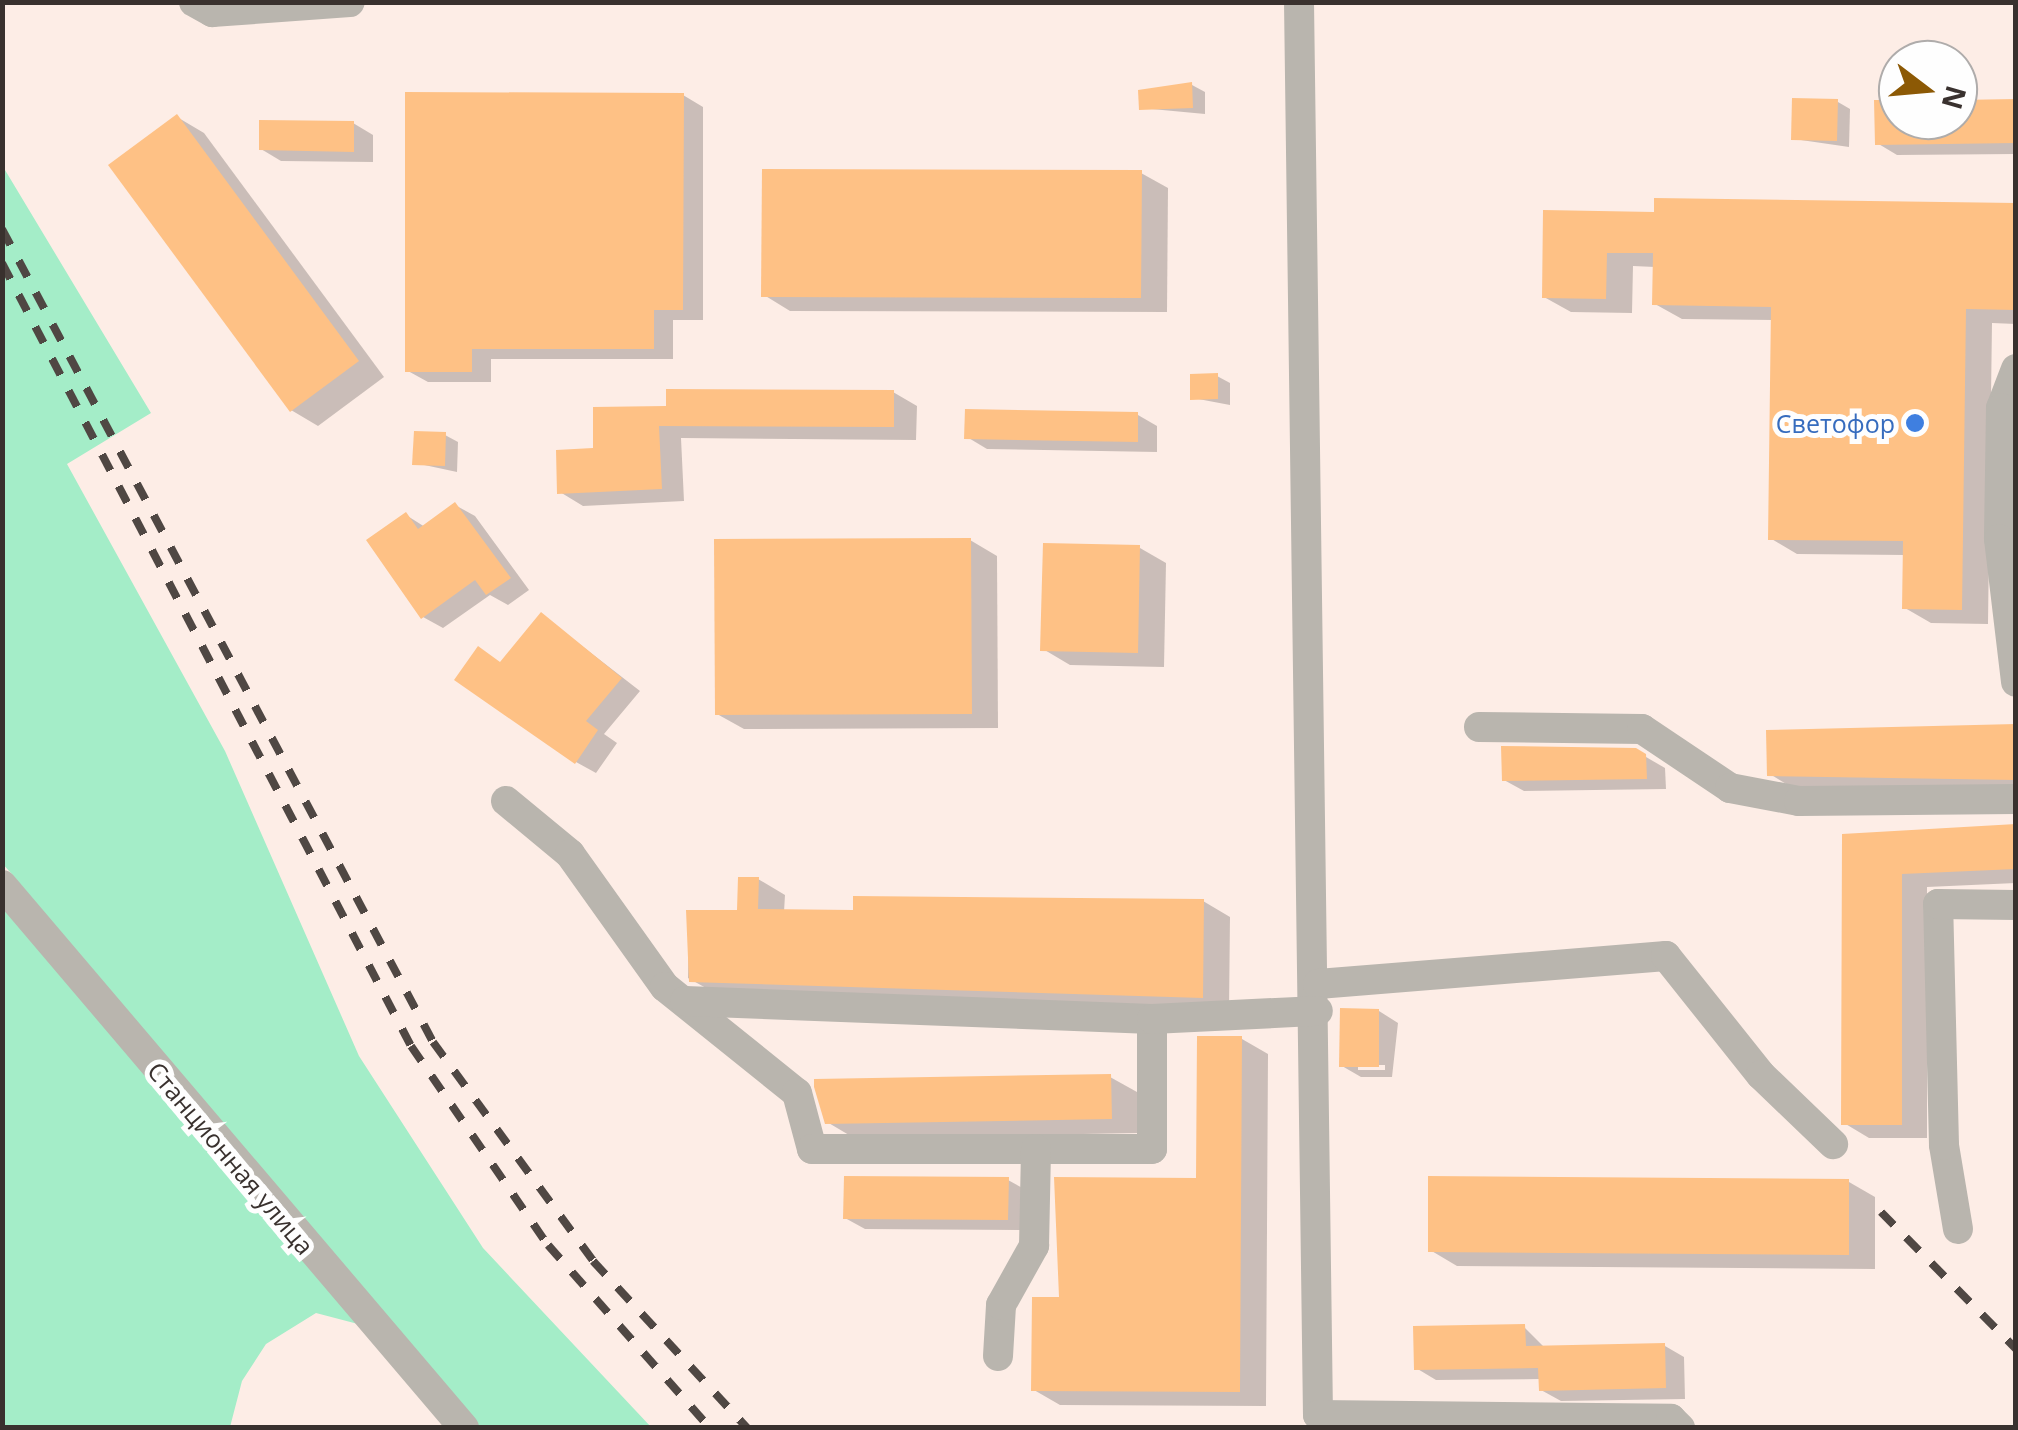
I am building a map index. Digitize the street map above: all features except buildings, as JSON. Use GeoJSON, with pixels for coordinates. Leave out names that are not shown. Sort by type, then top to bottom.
{"type":"FeatureCollection","features":[{"type":"Feature","properties":{"kind":"street"},"geometry":{"type":"LineString","coordinates":[[194,2],[212,12],[350,2]]}},
{"type":"Feature","properties":{"kind":"street"},"geometry":{"type":"LineString","coordinates":[[1298,2],[1318,998],[1318,1415],[1671,1419],[1680,1428]]}},
{"type":"Feature","properties":{"kind":"street"},"geometry":{"type":"LineString","coordinates":[[2016,368],[2000,408],[1999,539],[2016,682]]}},
{"type":"Feature","properties":{"kind":"street"},"geometry":{"type":"LineString","coordinates":[[1479,726],[1642,728],[1730,788],[1799,801],[2016,798]]}},
{"type":"Feature","properties":{"kind":"street"},"geometry":{"type":"LineString","coordinates":[[506,801],[570,854],[642,964],[797,1093],[812,1149],[1152,1149],[1152,1019]]}},
{"type":"Feature","properties":{"kind":"street","name":"Станционная улица"},"geometry":{"type":"LineString","coordinates":[[2,885],[464,1428]]}},
{"type":"Feature","properties":{"kind":"street"},"geometry":{"type":"LineString","coordinates":[[1958,1229],[1944,1145],[1938,904],[2016,905]]}},
{"type":"Feature","properties":{"kind":"street"},"geometry":{"type":"LineString","coordinates":[[685,1000],[1152,1019],[1666,956],[1761,1075],[1833,1144]]}},
{"type":"Feature","properties":{"kind":"street"},"geometry":{"type":"LineString","coordinates":[[998,1356],[1001,1305],[1034,1246],[1036,1149]]}},
{"type":"Feature","properties":{"kind":"green space"},"geometry":{"type":"Polygon","coordinates":[[[2,165],[151,413],[67,464],[225,751],[359,1056],[483,1248],[651,1427],[466,1427],[377,1329],[316,1313],[266,1344],[242,1381],[230,1427],[3,1427],[2,891],[17,880],[2,863],[2,165]]]}},
{"type":"Feature","properties":{"kind":"railway"},"geometry":{"type":"LineString","coordinates":[[2,229],[433,1042],[593,1261],[747,1428]]}},
{"type":"Feature","properties":{"kind":"railway"},"geometry":{"type":"LineString","coordinates":[[2,263],[411,1046],[548,1245],[710,1428]]}},
{"type":"Feature","properties":{"kind":"railway"},"geometry":{"type":"LineString","coordinates":[[1881,1212],[2016,1349]]}},
{"type":"Feature","properties":{"kind":"place","name":"Светофор"},"geometry":{"type":"Point","coordinates":[1915,423]}}]}
